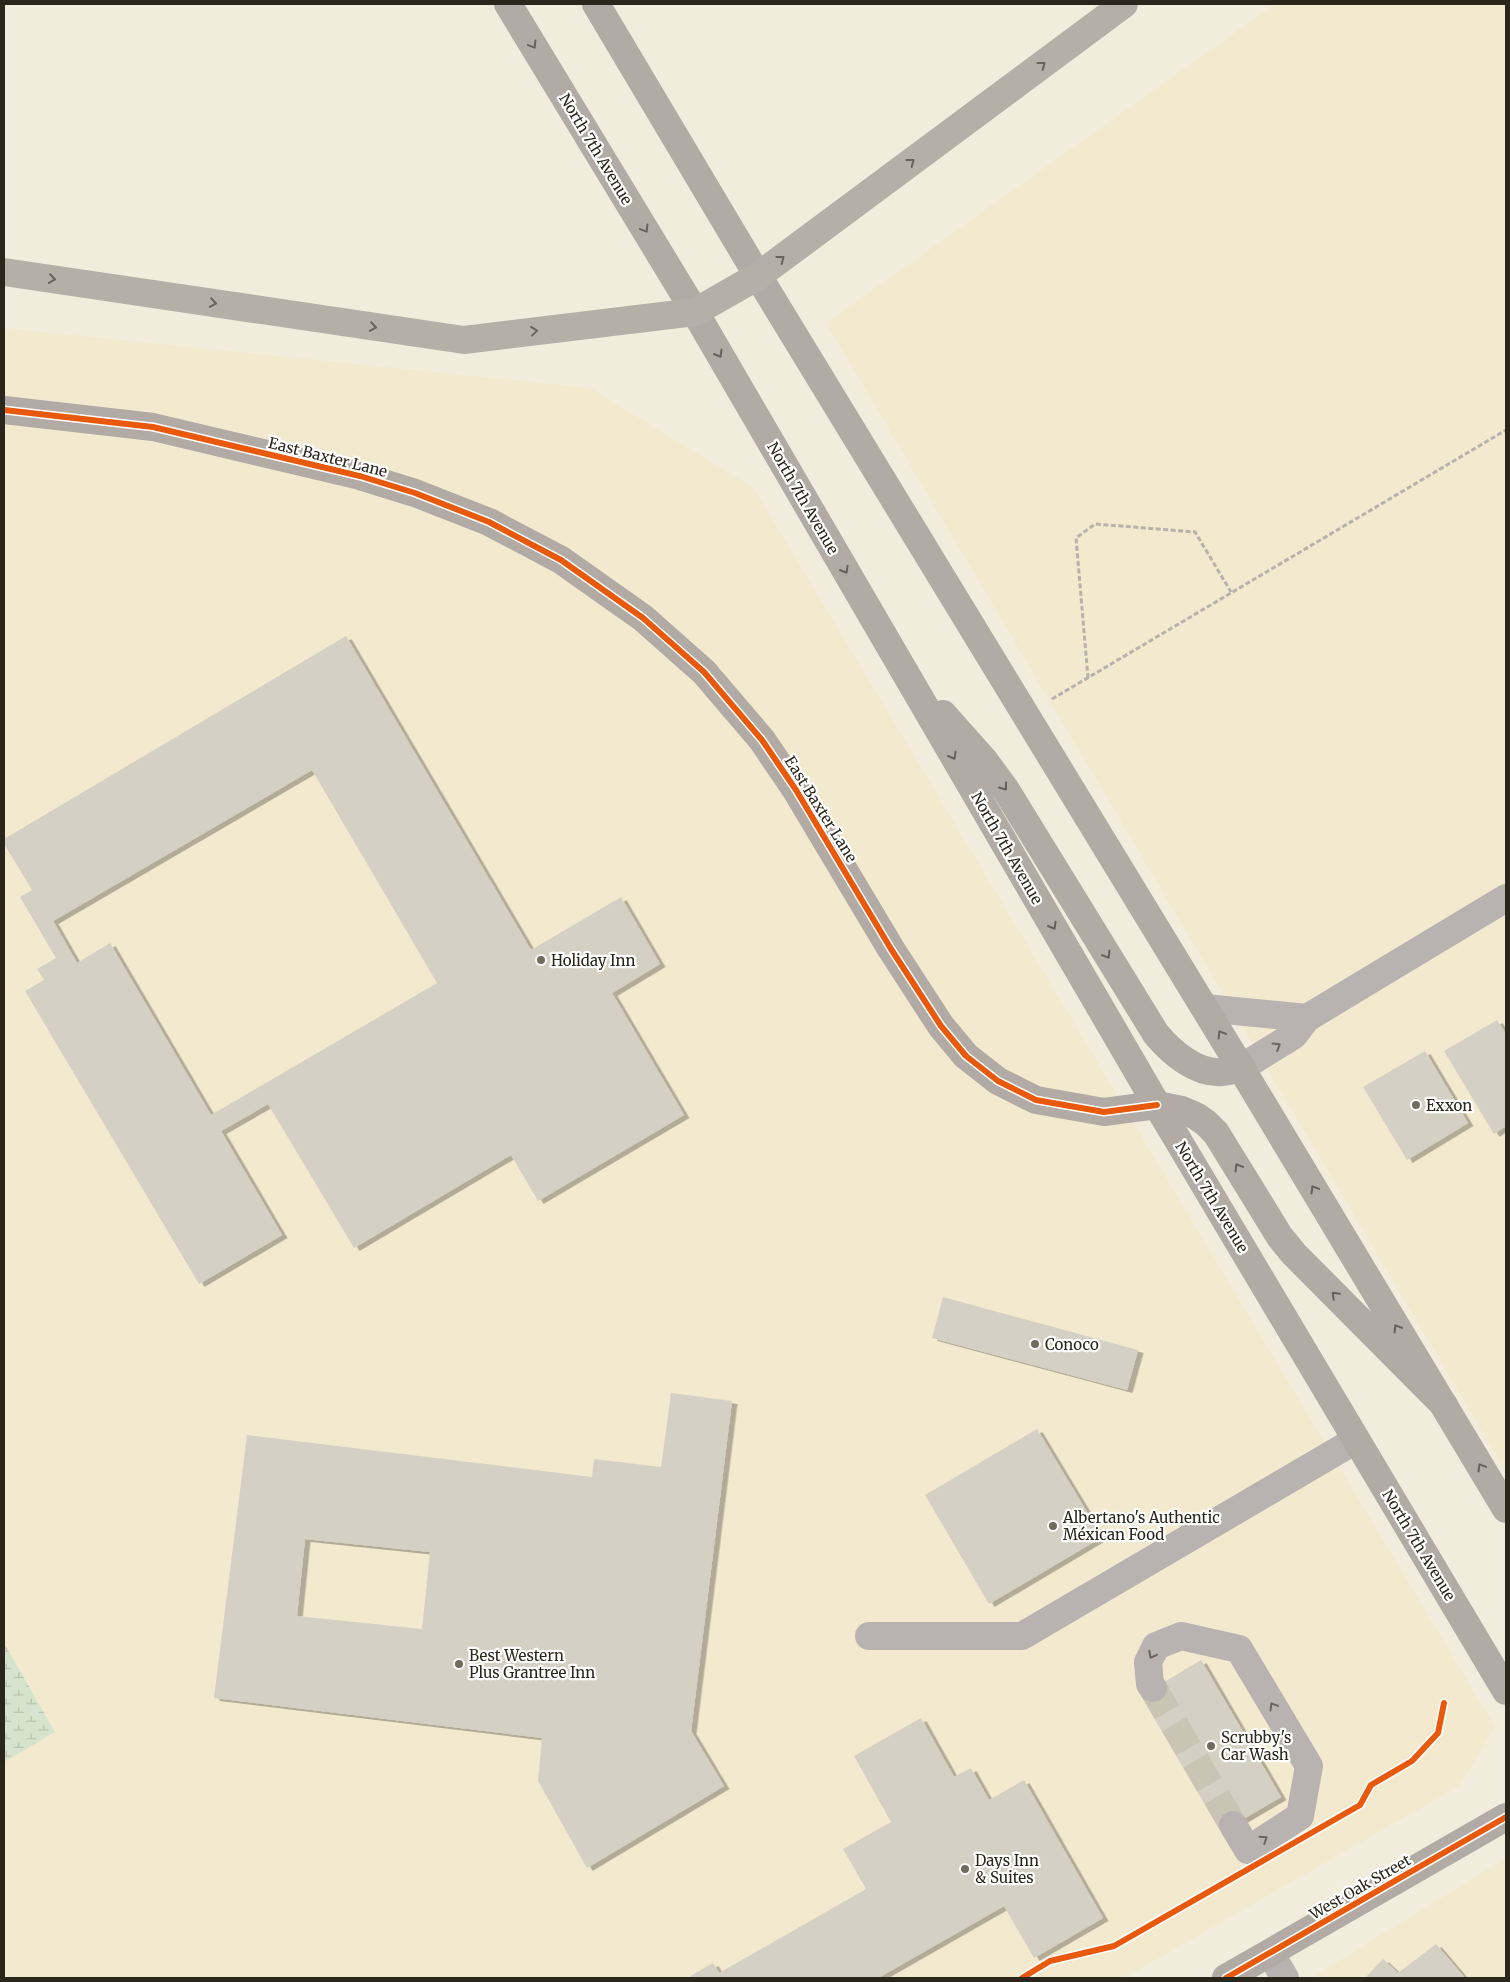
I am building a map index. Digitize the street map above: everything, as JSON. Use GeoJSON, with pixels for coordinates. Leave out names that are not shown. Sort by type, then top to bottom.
{"type":"FeatureCollection","features":[{"type":"Feature","properties":{"kind":"highway"},"geometry":{"type":"LineString","coordinates":[[4,272],[464,340],[694,312],[758,276],[1124,4]]}},
{"type":"Feature","properties":{"kind":"main road","name":"North 7th Avenue"},"geometry":{"type":"LineString","coordinates":[[508,4],[694,312],[1157,1105],[1506,1691]]}},
{"type":"Feature","properties":{"kind":"main road"},"geometry":{"type":"LineString","coordinates":[[596,4],[758,276],[1241,1068],[1506,1509]]}},
{"type":"Feature","properties":{"kind":"main road","name":"East Baxter Lane"},"geometry":{"type":"LineString","coordinates":[[4,410],[153,427],[360,476],[415,493],[489,522],[561,560],[643,618],[674,645],[704,672],[762,740],[796,790],[891,949],[940,1026],[966,1056],[998,1081],[1036,1100],[1104,1112],[1157,1105],[1182,1110],[1206,1123],[1216,1132],[1280,1237],[1294,1254],[1444,1405]]}},
{"type":"Feature","properties":{"kind":"main road"},"geometry":{"type":"LineString","coordinates":[[903,670],[984,760],[1006,790],[1165,1046],[1190,1064],[1202,1068],[1221,1072],[1241,1068]]}},
{"type":"Feature","properties":{"kind":"main road","name":"West Oak Street"},"geometry":{"type":"LineString","coordinates":[[1226,1978],[1506,1816]]}},
{"type":"Feature","properties":{"kind":"lane"},"geometry":{"type":"LineString","coordinates":[[1241,1068],[1294,1035],[1307,1018],[1506,898]]}},
{"type":"Feature","properties":{"kind":"lane"},"geometry":{"type":"LineString","coordinates":[[1204,1008],[1307,1018]]}},
{"type":"Feature","properties":{"kind":"lane"},"geometry":{"type":"LineString","coordinates":[[869,1636],[1022,1636],[1356,1440]]}},
{"type":"Feature","properties":{"kind":"lane"},"geometry":{"type":"LineString","coordinates":[[1153,1688],[1150,1684],[1148,1662],[1156,1646],[1181,1636],[1239,1649],[1309,1766],[1300,1816],[1248,1850],[1233,1825]]}},
{"type":"Feature","properties":{"kind":"lane"},"geometry":{"type":"LineString","coordinates":[[1270,1953],[1285,1978]]}},
{"type":"Feature","properties":{"kind":"path"},"geometry":{"type":"LineString","coordinates":[[1025,714],[1506,430]]}},
{"type":"Feature","properties":{"kind":"path"},"geometry":{"type":"LineString","coordinates":[[1088,678],[1076,538],[1096,524],[1195,532],[1231,592]]}},
{"type":"Feature","properties":{"kind":"shaded area"},"geometry":{"type":"Polygon","coordinates":[[[1275,4],[1506,4],[1506,1472],[826,323],[1275,4]]]}},
{"type":"Feature","properties":{"kind":"shaded area"},"geometry":{"type":"Polygon","coordinates":[[[4,328],[590,388],[754,488],[1495,1727],[1459,1786],[1124,1978],[4,1978],[4,1762],[55,1732],[4,1643],[4,328]]]}},
{"type":"Feature","properties":{"kind":"shaded area"},"geometry":{"type":"Polygon","coordinates":[[[1506,1858],[1506,1978],[1311,1978],[1506,1858]]]}},
{"type":"Feature","properties":{"kind":"green space"},"geometry":{"type":"Polygon","coordinates":[[[4,1643],[55,1732],[4,1762],[4,1643]]]}},
{"type":"Feature","properties":{"kind":"building","name":"Holiday Inn"},"geometry":{"type":"Polygon","coordinates":[[[346,636],[531,950],[621,897],[660,964],[612,993],[684,1115],[538,1201],[511,1155],[354,1248],[268,1104],[221,1131],[282,1235],[199,1284],[25,991],[44,980],[37,969],[56,958],[20,897],[32,890],[4,844],[4,839],[346,636]],[[312,770],[53,921],[77,963],[110,943],[211,1115],[437,983],[312,770]]]}},
{"type":"Feature","properties":{"kind":"building"},"geometry":{"type":"Polygon","coordinates":[[[1497,1020],[1506,1034],[1506,1126],[1494,1134],[1444,1051],[1497,1020]]]}},
{"type":"Feature","properties":{"kind":"building","name":"Exxon"},"geometry":{"type":"Polygon","coordinates":[[[1425,1051],[1468,1123],[1407,1160],[1363,1087],[1425,1051]]]}},
{"type":"Feature","properties":{"kind":"building"},"geometry":{"type":"Polygon","coordinates":[[[943,1297],[1138,1350],[1127,1390],[932,1338],[943,1297]]]}},
{"type":"Feature","properties":{"kind":"building","name":"Best Western Plus Grantree Inn"},"geometry":{"type":"Polygon","coordinates":[[[671,1393],[732,1401],[691,1731],[724,1786],[587,1868],[538,1781],[542,1738],[214,1698],[247,1435],[592,1477],[594,1459],[661,1467],[671,1393]],[[305,1539],[297,1616],[422,1629],[430,1552],[305,1539]]]}},
{"type":"Feature","properties":{"kind":"building"},"geometry":{"type":"Polygon","coordinates":[[[1037,1429],[1102,1537],[989,1604],[925,1495],[1037,1429]]]}},
{"type":"Feature","properties":{"kind":"building","name":"Scrubby's Car Wash"},"geometry":{"type":"Polygon","coordinates":[[[1201,1660],[1281,1797],[1221,1832],[1141,1696],[1201,1660]]]}},
{"type":"Feature","properties":{"kind":"building","name":"Days Inn & Suites"},"geometry":{"type":"Polygon","coordinates":[[[921,1718],[954,1777],[971,1768],[989,1800],[1024,1780],[1103,1918],[1034,1958],[1004,1906],[878,1978],[687,1978],[713,1963],[719,1973],[866,1889],[843,1849],[891,1822],[854,1756],[921,1718]]]}},
{"type":"Feature","properties":{"kind":"building"},"geometry":{"type":"Polygon","coordinates":[[[1436,1944],[1465,1978],[1365,1978],[1383,1959],[1398,1973],[1436,1944]]]}},
{"type":"Feature","properties":{"kind":"tunnel"},"geometry":{"type":"LineString","coordinates":[[1153,1688],[1233,1825]]}},
{"type":"Feature","properties":{"kind":"cycle path"},"geometry":{"type":"LineString","coordinates":[[4,410],[153,427],[360,476],[415,493],[489,522],[561,560],[643,618],[704,672],[762,740],[796,790],[891,949],[941,1026],[966,1056],[998,1081],[1036,1100],[1104,1112],[1157,1105]]}},
{"type":"Feature","properties":{"kind":"cycle path"},"geometry":{"type":"LineString","coordinates":[[1022,1978],[1050,1961],[1114,1946],[1360,1805],[1371,1785],[1412,1761],[1438,1733],[1444,1703]]}},
{"type":"Feature","properties":{"kind":"cycle path"},"geometry":{"type":"LineString","coordinates":[[1226,1978],[1506,1817]]}},
{"type":"Feature","properties":{"kind":"place","name":"Holiday Inn"},"geometry":{"type":"Point","coordinates":[541,960]}},
{"type":"Feature","properties":{"kind":"place","name":"Exxon"},"geometry":{"type":"Point","coordinates":[1416,1105]}},
{"type":"Feature","properties":{"kind":"place","name":"Conoco"},"geometry":{"type":"Point","coordinates":[1035,1344]}},
{"type":"Feature","properties":{"kind":"place","name":"Albertano's Authentic Méxican Food"},"geometry":{"type":"Point","coordinates":[1053,1526]}},
{"type":"Feature","properties":{"kind":"place","name":"Best Western Plus Grantree Inn"},"geometry":{"type":"Point","coordinates":[459,1664]}},
{"type":"Feature","properties":{"kind":"place","name":"Scrubby's Car Wash"},"geometry":{"type":"Point","coordinates":[1211,1746]}},
{"type":"Feature","properties":{"kind":"place","name":"Days Inn & Suites"},"geometry":{"type":"Point","coordinates":[965,1869]}}]}
